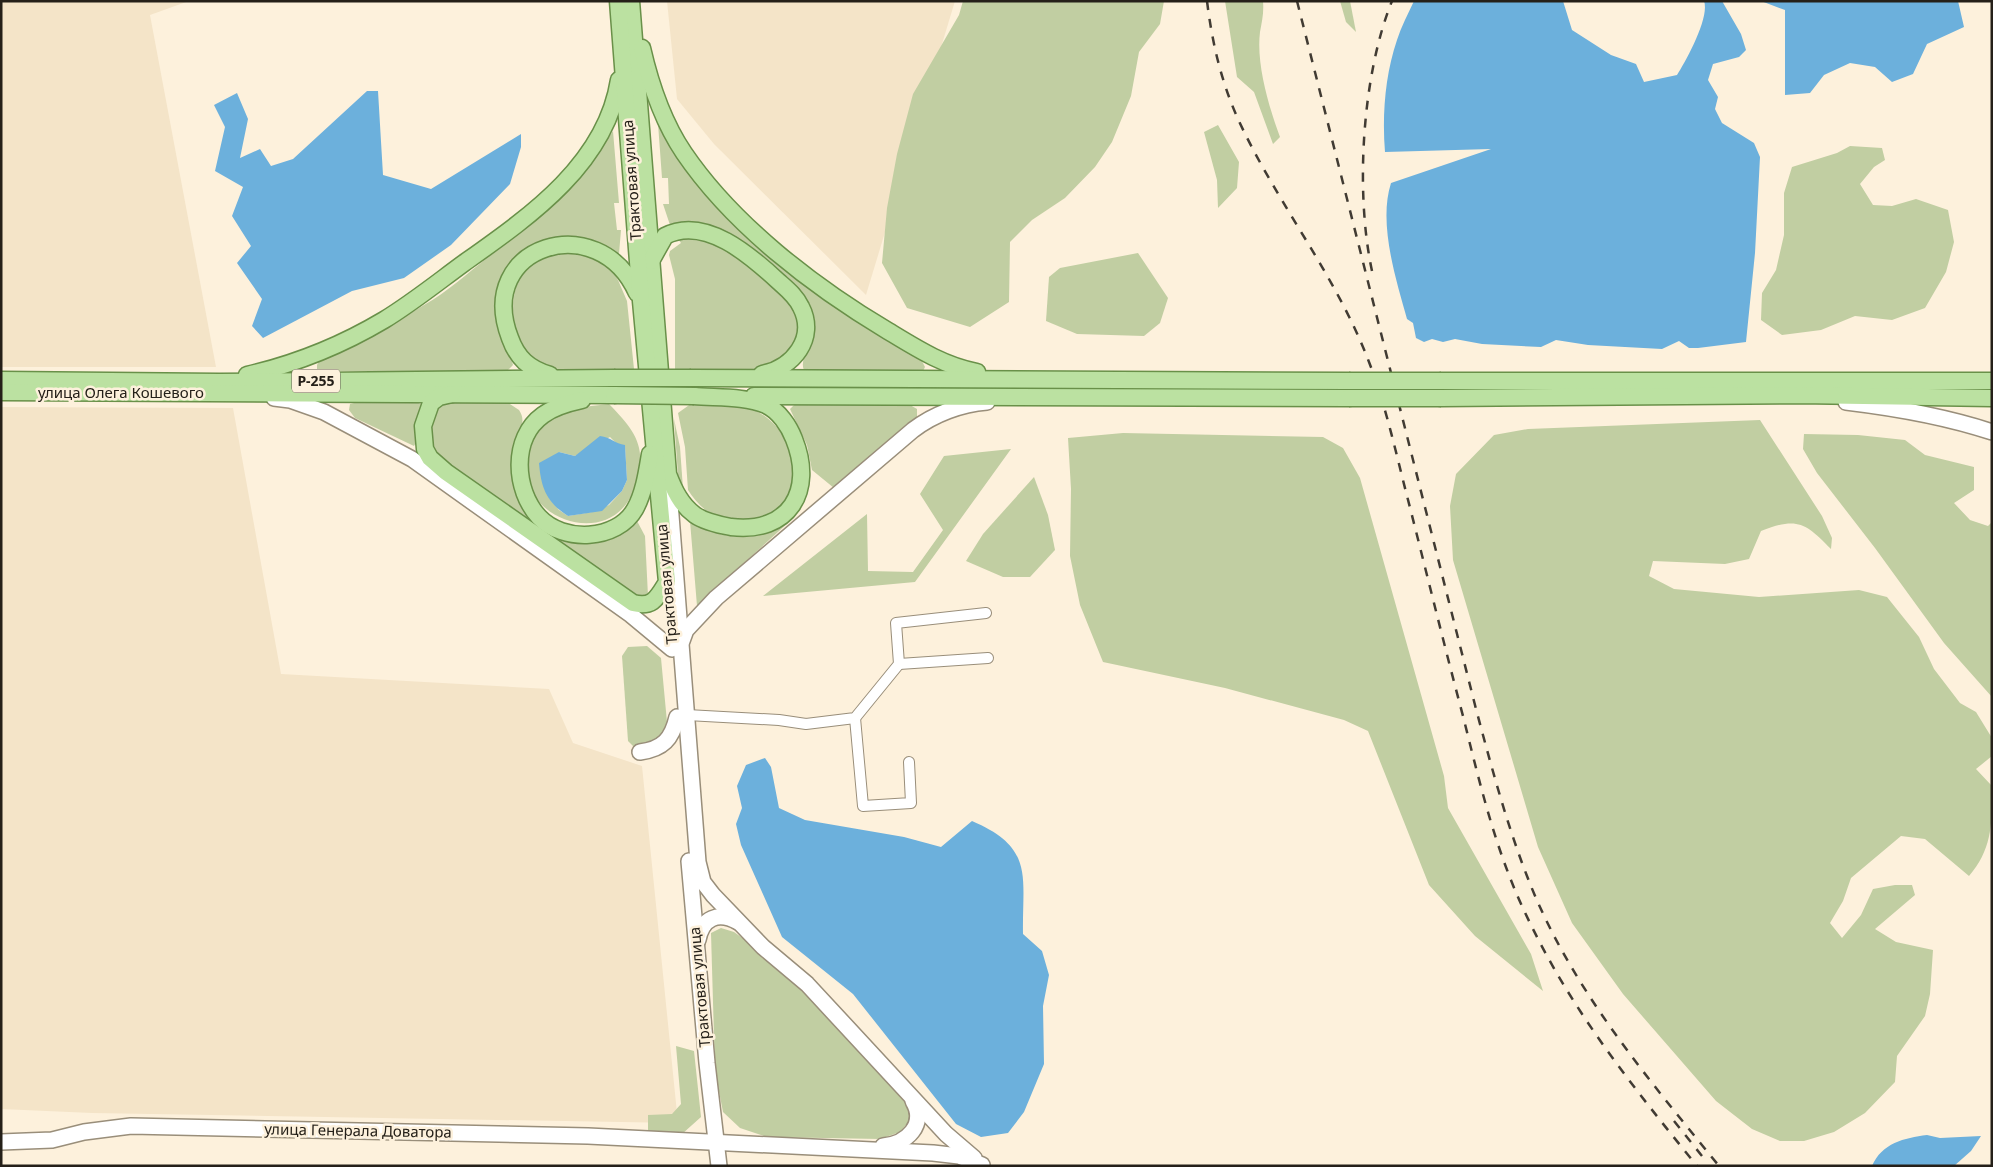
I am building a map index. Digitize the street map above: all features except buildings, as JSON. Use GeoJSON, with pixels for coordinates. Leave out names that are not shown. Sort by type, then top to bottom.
{"type":"FeatureCollection","features":[{"type":"Feature","properties":{"kind":"main road","name":"Трактовая улица"},"geometry":{"type":"LineString","coordinates":[[627,4],[622,45],[641,301],[667,582],[677,646]]}},
{"type":"Feature","properties":{"kind":"main road","name":"Трактовая улица"},"geometry":{"type":"LineString","coordinates":[[627,4],[651,261],[668,474],[677,646],[706,1063],[719,1166]]}},
{"type":"Feature","properties":{"kind":"main road"},"geometry":{"type":"LineString","coordinates":[[627,4],[662,110],[675,139],[704,180],[753,230],[825,290],[856,312],[934,358],[961,369],[982,374],[1041,378]]}},
{"type":"Feature","properties":{"kind":"main road"},"geometry":{"type":"LineString","coordinates":[[219,382],[264,372],[307,357],[373,326],[394,313],[534,210],[572,174],[607,123],[618,86],[622,45]]}},
{"type":"Feature","properties":{"kind":"main road"},"geometry":{"type":"LineString","coordinates":[[651,261],[662,240],[670,233],[690,231],[708,234],[732,245],[757,262],[797,300],[804,314],[806,330],[803,345],[793,359],[780,368],[757,375],[691,378]]}},
{"type":"Feature","properties":{"kind":"main road"},"geometry":{"type":"LineString","coordinates":[[641,301],[630,278],[619,264],[607,254],[593,248],[571,244],[532,254],[520,263],[508,280],[504,298],[504,316],[509,336],[517,353],[528,366],[564,378],[1992,381]]}},
{"type":"Feature","properties":{"kind":"main road","name":"Р-255"},"geometry":{"type":"LineString","coordinates":[[219,382],[564,378]]}},
{"type":"Feature","properties":{"kind":"main road","name":"улица Олега Кошевого"},"geometry":{"type":"LineString","coordinates":[[1,380],[219,382]]}},
{"type":"Feature","properties":{"kind":"main road","name":"улица Олега Кошевого"},"geometry":{"type":"LineString","coordinates":[[1,392],[614,395]]}},
{"type":"Feature","properties":{"kind":"main road"},"geometry":{"type":"LineString","coordinates":[[240,394],[290,400],[324,412],[412,459],[677,646],[686,630],[716,598],[918,426],[936,416],[968,405],[1042,399]]}},
{"type":"Feature","properties":{"kind":"main road"},"geometry":{"type":"LineString","coordinates":[[452,394],[434,401],[424,421],[424,444],[436,464],[633,603],[651,604],[667,582]]}},
{"type":"Feature","properties":{"kind":"main road"},"geometry":{"type":"LineString","coordinates":[[653,429],[647,468],[639,501],[631,515],[618,526],[602,533],[580,534],[560,530],[543,521],[527,500],[521,482],[519,464],[526,436],[538,420],[553,409],[575,402],[614,395],[1042,399],[1800,396],[1992,398]]}},
{"type":"Feature","properties":{"kind":"main road"},"geometry":{"type":"LineString","coordinates":[[668,474],[680,499],[696,516],[728,526],[755,527],[769,523],[789,510],[799,494],[802,476],[800,456],[792,435],[777,412],[758,402],[694,396]]}},
{"type":"Feature","properties":{"kind":"main road"},"geometry":{"type":"LineString","coordinates":[[1800,396],[1891,408],[1960,422],[1992,432]]}},
{"type":"Feature","properties":{"kind":"main road","name":"Трактовая улица"},"geometry":{"type":"LineString","coordinates":[[682,716],[698,862],[706,886],[738,922],[807,984],[946,1134],[983,1166]]}},
{"type":"Feature","properties":{"kind":"main road"},"geometry":{"type":"LineString","coordinates":[[640,752],[663,746],[682,716]]}},
{"type":"Feature","properties":{"kind":"main road"},"geometry":{"type":"LineString","coordinates":[[697,944],[701,928],[708,920],[723,918],[738,922]]}},
{"type":"Feature","properties":{"kind":"main road"},"geometry":{"type":"LineString","coordinates":[[847,1149],[894,1145],[907,1138],[915,1128],[918,1118],[916,1106],[911,1098]]}},
{"type":"Feature","properties":{"kind":"main road","name":"улица Генерала Доватора"},"geometry":{"type":"LineString","coordinates":[[1,1142],[52,1140],[84,1132],[131,1126],[588,1136],[847,1149]]}},
{"type":"Feature","properties":{"kind":"main road"},"geometry":{"type":"LineString","coordinates":[[847,1149],[953,1155],[983,1166]]}},
{"type":"Feature","properties":{"kind":"street"},"geometry":{"type":"LineString","coordinates":[[682,716],[779,720],[806,724],[855,718],[899,664],[896,623],[986,613]]}},
{"type":"Feature","properties":{"kind":"street"},"geometry":{"type":"LineString","coordinates":[[899,664],[988,658]]}},
{"type":"Feature","properties":{"kind":"street"},"geometry":{"type":"LineString","coordinates":[[855,718],[863,806],[911,803],[908,762]]}},
{"type":"Feature","properties":{"kind":"shaded area"},"geometry":{"type":"Polygon","coordinates":[[[1,1],[189,1],[150,15],[216,367],[1,367],[1,1]]]}},
{"type":"Feature","properties":{"kind":"shaded area"},"geometry":{"type":"Polygon","coordinates":[[[667,1],[955,1],[866,295],[714,144],[677,99],[667,1]]]}},
{"type":"Feature","properties":{"kind":"shaded area"},"geometry":{"type":"Polygon","coordinates":[[[1,407],[233,408],[281,674],[549,689],[573,743],[642,766],[678,1123],[92,1113],[1,1109],[1,407]]]}},
{"type":"Feature","properties":{"kind":"green space"},"geometry":{"type":"Polygon","coordinates":[[[963,1],[1164,1],[1160,24],[1139,52],[1131,96],[1112,142],[1095,167],[1065,198],[1032,220],[1010,242],[1009,302],[970,327],[907,308],[882,263],[887,208],[897,154],[913,94],[959,15],[963,1]]]}},
{"type":"Feature","properties":{"kind":"green space"},"geometry":{"type":"Polygon","coordinates":[[[1225,1],[1263,1],[1259,44],[1260,58],[1268,99],[1280,137],[1273,144],[1254,92],[1237,77],[1225,1]]]}},
{"type":"Feature","properties":{"kind":"green space"},"geometry":{"type":"Polygon","coordinates":[[[1340,1],[1350,1],[1356,32],[1346,22],[1340,1]]]}},
{"type":"Feature","properties":{"kind":"green space"},"geometry":{"type":"Polygon","coordinates":[[[657,110],[712,194],[921,359],[925,367],[923,371],[804,370],[803,359],[815,329],[815,323],[809,305],[788,277],[763,258],[733,244],[681,224],[670,225],[663,204],[669,204],[668,178],[662,178],[657,110]]]}},
{"type":"Feature","properties":{"kind":"green space"},"geometry":{"type":"Polygon","coordinates":[[[1218,125],[1239,162],[1237,188],[1218,208],[1217,180],[1204,132],[1218,125]]]}},
{"type":"Feature","properties":{"kind":"green space"},"geometry":{"type":"Polygon","coordinates":[[[613,131],[619,203],[614,203],[617,230],[621,230],[619,254],[592,242],[582,240],[562,241],[523,253],[505,337],[513,365],[507,371],[317,371],[319,361],[398,320],[441,294],[524,228],[571,185],[613,131]]]}},
{"type":"Feature","properties":{"kind":"green space"},"geometry":{"type":"Polygon","coordinates":[[[1850,146],[1882,148],[1885,160],[1874,167],[1860,184],[1873,205],[1892,206],[1916,199],[1948,210],[1954,242],[1946,272],[1925,308],[1892,320],[1855,316],[1821,330],[1782,335],[1761,320],[1762,293],[1776,270],[1784,235],[1784,193],[1792,167],[1837,153],[1850,146]]]}},
{"type":"Feature","properties":{"kind":"green space"},"geometry":{"type":"Polygon","coordinates":[[[687,237],[704,240],[737,255],[797,307],[802,330],[785,360],[755,370],[675,370],[675,279],[669,255],[670,251],[681,243],[678,239],[687,237]]]}},
{"type":"Feature","properties":{"kind":"green space"},"geometry":{"type":"Polygon","coordinates":[[[562,253],[583,253],[609,266],[618,280],[627,301],[634,369],[572,371],[549,368],[530,356],[522,345],[514,319],[513,304],[520,278],[527,268],[535,262],[562,253]]]}},
{"type":"Feature","properties":{"kind":"green space"},"geometry":{"type":"Polygon","coordinates":[[[1138,253],[1168,298],[1160,323],[1144,336],[1077,334],[1046,321],[1049,277],[1060,268],[1138,253]]]}},
{"type":"Feature","properties":{"kind":"green space"},"geometry":{"type":"Polygon","coordinates":[[[445,401],[507,402],[519,410],[522,424],[512,452],[511,471],[513,484],[517,495],[525,506],[554,535],[636,519],[645,536],[648,596],[637,595],[440,464],[429,442],[431,412],[445,401]]]}},
{"type":"Feature","properties":{"kind":"green space"},"geometry":{"type":"Polygon","coordinates":[[[416,402],[423,405],[418,439],[414,446],[355,418],[349,410],[350,404],[354,403],[416,402]]]}},
{"type":"Feature","properties":{"kind":"green space"},"geometry":{"type":"Polygon","coordinates":[[[692,403],[743,406],[762,414],[773,423],[789,447],[793,461],[792,489],[787,502],[782,508],[766,517],[727,520],[710,513],[694,498],[688,490],[685,447],[678,413],[692,403]]]}},
{"type":"Feature","properties":{"kind":"green space"},"geometry":{"type":"Polygon","coordinates":[[[609,404],[632,431],[636,440],[640,459],[636,484],[624,507],[605,520],[584,523],[563,518],[544,507],[531,489],[526,467],[532,442],[542,426],[553,416],[583,407],[609,404]],[[610,437],[575,456],[559,452],[549,498],[559,510],[568,516],[592,512],[609,505],[622,491],[627,480],[625,446],[617,444],[610,437]]]}},
{"type":"Feature","properties":{"kind":"green space"},"geometry":{"type":"Polygon","coordinates":[[[795,404],[910,405],[917,409],[917,418],[834,488],[812,470],[807,445],[790,409],[795,404]]]}},
{"type":"Feature","properties":{"kind":"green space"},"geometry":{"type":"Polygon","coordinates":[[[674,419],[680,447],[683,489],[678,475],[674,419]]]}},
{"type":"Feature","properties":{"kind":"green space"},"geometry":{"type":"Polygon","coordinates":[[[1760,420],[1822,516],[1832,538],[1831,549],[1807,528],[1792,523],[1783,524],[1761,531],[1749,559],[1725,564],[1653,561],[1649,576],[1674,589],[1759,597],[1859,590],[1887,597],[1919,637],[1934,669],[1960,703],[1976,712],[1992,738],[1992,756],[1976,769],[1992,786],[1990,834],[1983,855],[1969,876],[1925,839],[1901,836],[1851,878],[1843,901],[1830,923],[1842,938],[1861,915],[1873,889],[1895,885],[1912,885],[1915,895],[1875,929],[1896,942],[1933,950],[1930,994],[1925,1016],[1897,1056],[1895,1082],[1865,1113],[1834,1132],[1804,1141],[1780,1141],[1752,1129],[1716,1101],[1623,994],[1572,923],[1538,847],[1453,560],[1450,506],[1456,474],[1494,435],[1528,429],[1760,420]]]}},
{"type":"Feature","properties":{"kind":"green space"},"geometry":{"type":"Polygon","coordinates":[[[1123,433],[1323,437],[1343,448],[1360,478],[1444,776],[1448,808],[1531,954],[1543,991],[1475,936],[1429,885],[1368,731],[1344,720],[1225,688],[1103,662],[1080,605],[1070,556],[1071,489],[1068,438],[1123,433]]]}},
{"type":"Feature","properties":{"kind":"green space"},"geometry":{"type":"Polygon","coordinates":[[[1804,434],[1858,435],[1905,440],[1925,455],[1974,467],[1974,490],[1954,503],[1970,520],[1988,526],[1992,522],[1992,697],[1944,643],[1875,548],[1817,473],[1803,449],[1804,434]]]}},
{"type":"Feature","properties":{"kind":"green space"},"geometry":{"type":"Polygon","coordinates":[[[1011,449],[915,582],[763,596],[867,514],[868,571],[913,572],[943,530],[920,494],[944,456],[1011,449]]]}},
{"type":"Feature","properties":{"kind":"green space"},"geometry":{"type":"Polygon","coordinates":[[[1034,477],[1048,515],[1055,550],[1030,577],[1003,577],[966,561],[983,534],[1034,477]]]}},
{"type":"Feature","properties":{"kind":"green space"},"geometry":{"type":"Polygon","coordinates":[[[690,521],[715,533],[740,537],[766,533],[790,521],[697,606],[690,521]]]}},
{"type":"Feature","properties":{"kind":"green space"},"geometry":{"type":"Polygon","coordinates":[[[647,646],[661,658],[668,733],[654,746],[634,747],[628,741],[622,656],[628,647],[647,646]]]}},
{"type":"Feature","properties":{"kind":"green space"},"geometry":{"type":"Polygon","coordinates":[[[721,928],[734,932],[807,984],[906,1101],[911,1119],[900,1132],[880,1139],[767,1137],[740,1128],[723,1112],[715,1071],[711,933],[721,928]]]}},
{"type":"Feature","properties":{"kind":"green space"},"geometry":{"type":"Polygon","coordinates":[[[676,1046],[694,1051],[701,1117],[682,1134],[648,1134],[648,1115],[672,1114],[681,1104],[676,1046]]]}},
{"type":"Feature","properties":{"kind":"water"},"geometry":{"type":"Polygon","coordinates":[[[1414,1],[1563,1],[1572,30],[1611,55],[1636,64],[1644,82],[1677,75],[1691,50],[1700,28],[1704,17],[1704,1],[1722,1],[1741,34],[1746,50],[1739,57],[1713,64],[1708,80],[1718,97],[1715,109],[1722,123],[1754,143],[1760,157],[1755,253],[1746,342],[1689,348],[1679,341],[1662,349],[1588,345],[1556,340],[1541,347],[1482,344],[1455,339],[1443,342],[1432,339],[1424,342],[1416,338],[1413,323],[1407,319],[1398,287],[1387,234],[1386,216],[1391,183],[1491,149],[1385,152],[1384,110],[1387,81],[1399,35],[1414,1]]]}},
{"type":"Feature","properties":{"kind":"water"},"geometry":{"type":"Polygon","coordinates":[[[1761,1],[1958,1],[1964,27],[1927,44],[1913,74],[1892,82],[1875,67],[1850,63],[1824,75],[1810,93],[1785,95],[1785,10],[1761,1]]]}},
{"type":"Feature","properties":{"kind":"water"},"geometry":{"type":"Polygon","coordinates":[[[367,91],[378,91],[383,175],[431,189],[521,134],[521,147],[510,184],[451,245],[404,278],[352,291],[263,338],[252,326],[262,299],[237,263],[251,246],[232,216],[243,187],[215,171],[225,127],[214,105],[237,93],[248,119],[240,158],[260,149],[271,166],[293,159],[367,91]]]}},
{"type":"Feature","properties":{"kind":"water"},"geometry":{"type":"Polygon","coordinates":[[[600,436],[625,445],[627,480],[622,491],[602,511],[568,516],[554,505],[546,493],[541,479],[539,463],[559,452],[575,456],[600,436]]]}},
{"type":"Feature","properties":{"kind":"water"},"geometry":{"type":"Polygon","coordinates":[[[765,758],[771,767],[779,808],[805,820],[904,837],[941,847],[972,821],[992,831],[1016,853],[1021,866],[1023,880],[1023,934],[1042,951],[1049,975],[1043,1006],[1044,1064],[1024,1112],[1008,1133],[981,1137],[956,1124],[853,994],[782,937],[741,845],[736,824],[742,808],[737,786],[746,765],[765,758]]]}},
{"type":"Feature","properties":{"kind":"water"},"geometry":{"type":"Polygon","coordinates":[[[1927,1135],[1940,1138],[1981,1136],[1971,1151],[1954,1166],[1872,1166],[1882,1152],[1895,1143],[1927,1135]]]}},
{"type":"Feature","properties":{"kind":"railway"},"geometry":{"type":"LineString","coordinates":[[1207,1],[1218,61],[1238,119],[1253,150],[1340,299],[1375,378],[1394,443],[1481,788],[1495,836],[1512,883],[1540,942],[1579,1010],[1647,1104],[1697,1166]]}},
{"type":"Feature","properties":{"kind":"railway"},"geometry":{"type":"LineString","coordinates":[[1297,1],[1476,709],[1499,793],[1519,856],[1544,916],[1564,955],[1587,992],[1637,1064],[1719,1166]]}},
{"type":"Feature","properties":{"kind":"railway"},"geometry":{"type":"LineString","coordinates":[[1372,271],[1364,206],[1364,134],[1374,63],[1392,1]]}},
{"type":"Feature","properties":{"kind":"railway"},"geometry":{"type":"LineString","coordinates":[[1674,1121],[1702,1156]]}}]}
